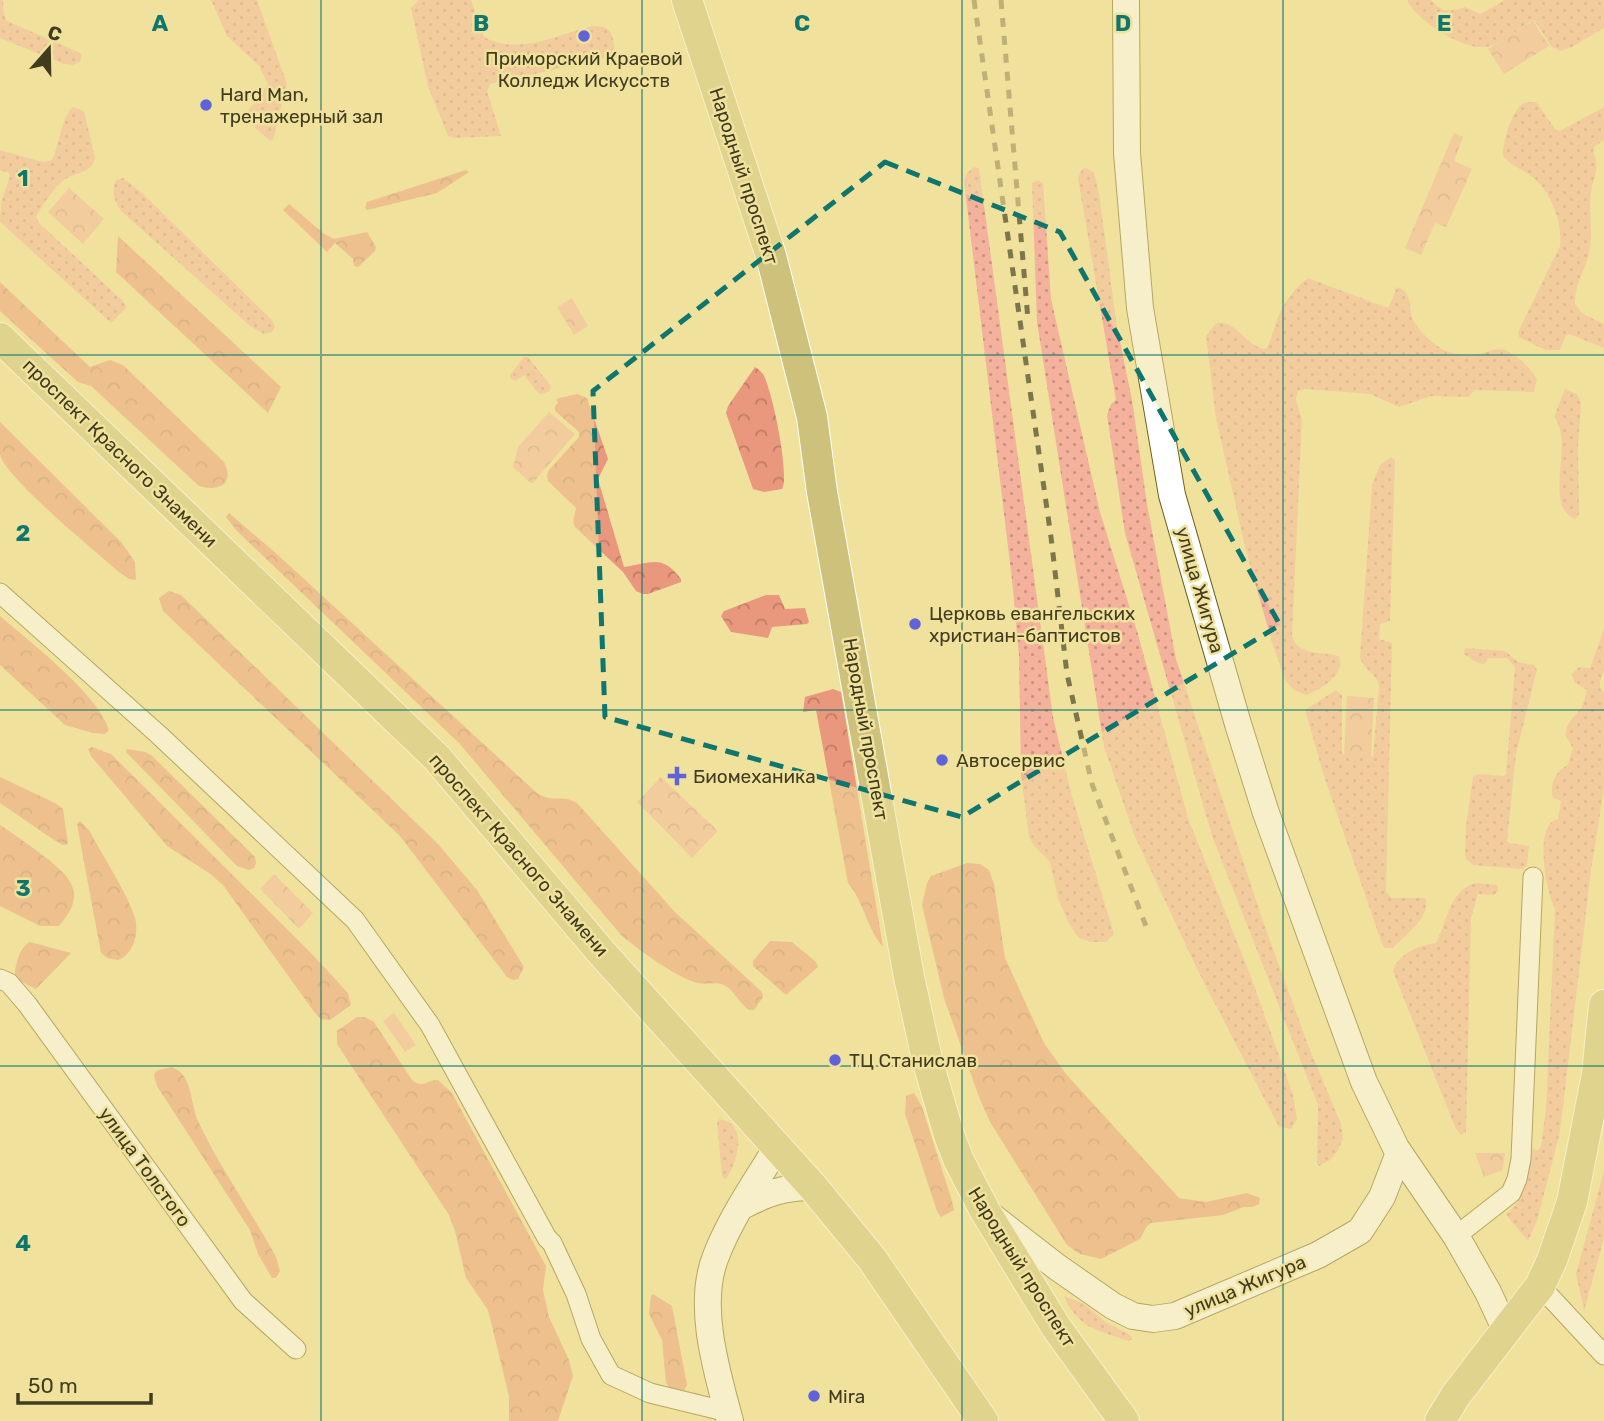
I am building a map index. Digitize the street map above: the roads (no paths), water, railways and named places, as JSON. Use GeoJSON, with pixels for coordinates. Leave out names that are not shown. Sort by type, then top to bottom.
{"type":"FeatureCollection","features":[{"type":"Feature","properties":{"kind":"main road","name":"Народный проспект"},"geometry":{"type":"LineString","coordinates":[[687,0],[771,256],[812,417],[822,492],[909,977],[927,1059],[949,1135],[985,1211],[1056,1327],[1124,1421]]}},
{"type":"Feature","properties":{"kind":"main road","name":"улица Жигура"},"geometry":{"type":"LineString","coordinates":[[1126,0],[1127,153],[1137,279],[1172,495],[1238,724],[1271,826],[1364,1082],[1399,1153],[1456,1236],[1488,1292],[1506,1331]]}},
{"type":"Feature","properties":{"kind":"main road","name":"проспект Красного Знамени"},"geometry":{"type":"LineString","coordinates":[[0,338],[437,758],[601,952],[777,1146],[873,1259],[983,1421]]}},
{"type":"Feature","properties":{"kind":"main road"},"geometry":{"type":"LineString","coordinates":[[1440,1421],[1456,1395],[1541,1286],[1552,1260],[1572,1202],[1597,1074],[1604,1005]]}},
{"type":"Feature","properties":{"kind":"main road"},"geometry":{"type":"LineString","coordinates":[[729,1416],[710,1330],[708,1291],[715,1257],[777,1146]]}},
{"type":"Feature","properties":{"kind":"main road","name":"улица Жигура"},"geometry":{"type":"LineString","coordinates":[[985,1211],[1113,1306],[1133,1316],[1175,1316],[1318,1255],[1360,1231],[1382,1197],[1399,1153]]}},
{"type":"Feature","properties":{"kind":"main road"},"geometry":{"type":"LineString","coordinates":[[742,1206],[769,1192],[792,1187],[813,1187]]}},
{"type":"Feature","properties":{"kind":"main road"},"geometry":{"type":"LineString","coordinates":[[1429,1421],[1456,1395]]}},
{"type":"Feature","properties":{"kind":"street"},"geometry":{"type":"LineString","coordinates":[[0,593],[159,735],[355,920],[405,988],[442,1046],[552,1243],[577,1294],[591,1339],[611,1375],[650,1393],[729,1416]]}},
{"type":"Feature","properties":{"kind":"street"},"geometry":{"type":"LineString","coordinates":[[1456,1236],[1511,1193],[1517,1179],[1521,1159],[1533,877]]}},
{"type":"Feature","properties":{"kind":"street","name":"улица Толстого"},"geometry":{"type":"LineString","coordinates":[[0,979],[9,984],[27,1004],[243,1301],[296,1349]]}},
{"type":"Feature","properties":{"kind":"street"},"geometry":{"type":"LineString","coordinates":[[1541,1286],[1604,1355]]}},
{"type":"Feature","properties":{"kind":"railway"},"geometry":{"type":"LineString","coordinates":[[974,0],[1051,537],[1067,674],[1092,784],[1147,929]]}},
{"type":"Feature","properties":{"kind":"railway"},"geometry":{"type":"LineString","coordinates":[[1001,0],[1028,320]]}},
{"type":"Feature","properties":{"kind":"place","name":"Приморский Краевой Колледж Искусств"},"geometry":{"type":"Point","coordinates":[584,36]}},
{"type":"Feature","properties":{"kind":"place","name":"Hard Man, тренажерный зал"},"geometry":{"type":"Point","coordinates":[206,105]}},
{"type":"Feature","properties":{"kind":"place","name":"Церковь евангельских христиан-баптистов"},"geometry":{"type":"Point","coordinates":[915,624]}},
{"type":"Feature","properties":{"kind":"place","name":"Автосервис"},"geometry":{"type":"Point","coordinates":[942,760]}},
{"type":"Feature","properties":{"kind":"place","name":"Биомеханика"},"geometry":{"type":"Point","coordinates":[677,776]}},
{"type":"Feature","properties":{"kind":"place","name":"ТЦ Станислав"},"geometry":{"type":"Point","coordinates":[835,1060]}},
{"type":"Feature","properties":{"kind":"place","name":"Mira"},"geometry":{"type":"Point","coordinates":[814,1396]}}]}
